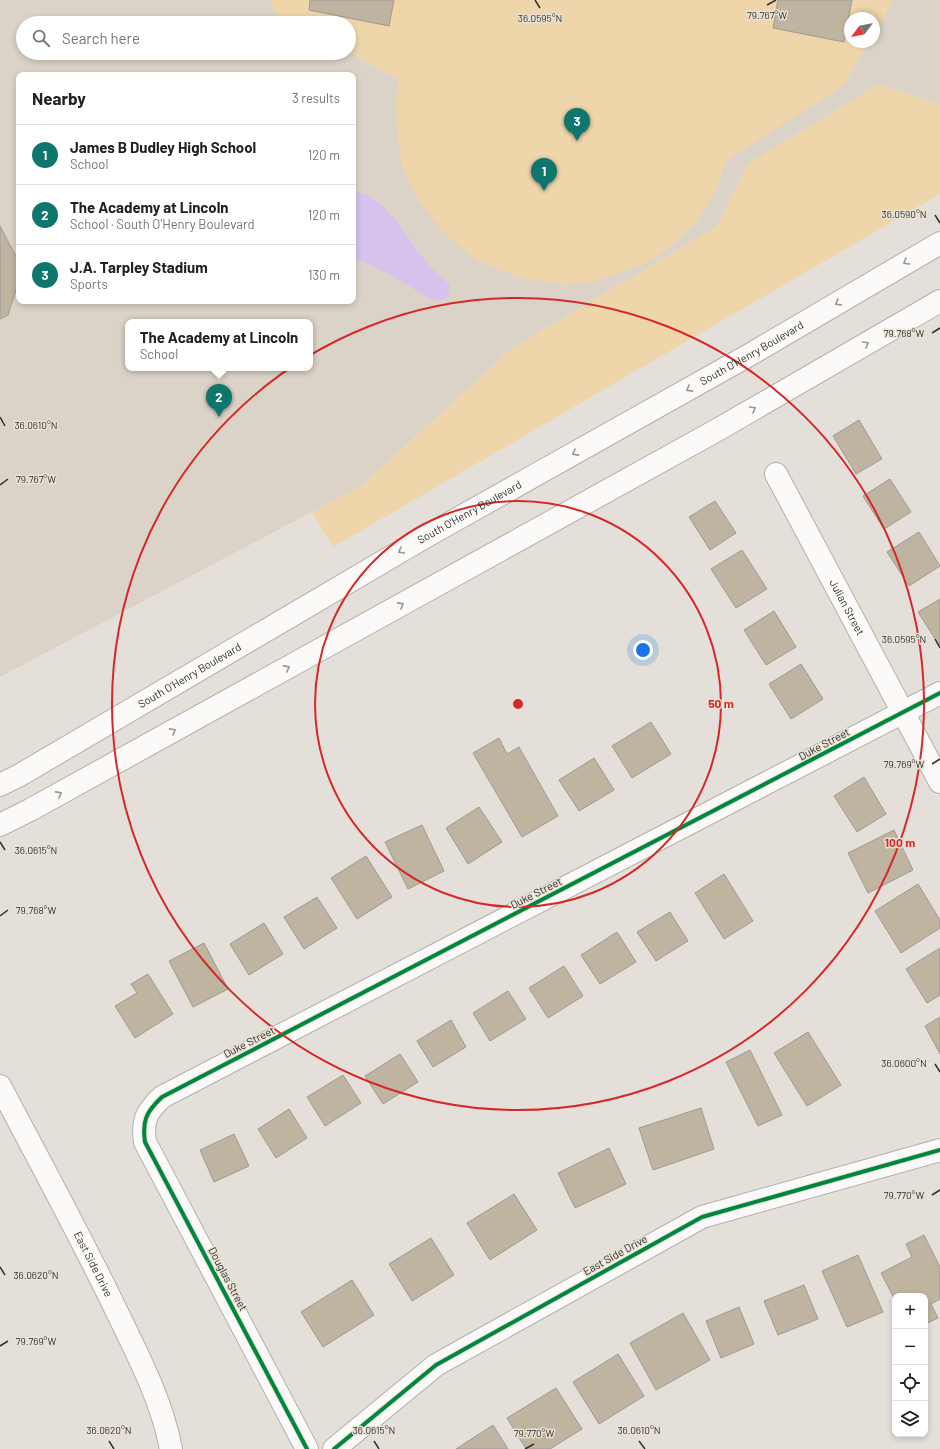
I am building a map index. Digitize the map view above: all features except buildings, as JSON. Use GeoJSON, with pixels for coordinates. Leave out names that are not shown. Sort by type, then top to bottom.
{"type":"FeatureCollection","features":[{"type":"Feature","properties":{"kind":"main road","name":"South O'Henry Boulevard"},"geometry":{"type":"LineString","coordinates":[[0,785],[10,777],[425,537],[751,354],[940,243]]}},
{"type":"Feature","properties":{"kind":"main road"},"geometry":{"type":"LineString","coordinates":[[0,825],[30,810],[719,429],[940,301]]}},
{"type":"Feature","properties":{"kind":"main road","name":"Julian Street"},"geometry":{"type":"LineString","coordinates":[[776,474],[940,782]]}},
{"type":"Feature","properties":{"kind":"main road","name":"Duke Street"},"geometry":{"type":"LineString","coordinates":[[146,1116],[154,1104],[162,1097],[940,693]]}},
{"type":"Feature","properties":{"kind":"main road"},"geometry":{"type":"LineString","coordinates":[[0,842],[30,810]]}},
{"type":"Feature","properties":{"kind":"main road","name":"East Side Drive"},"geometry":{"type":"LineString","coordinates":[[0,1086],[102,1281],[152,1385],[168,1432],[172,1449]]}},
{"type":"Feature","properties":{"kind":"main road","name":"Douglas Street"},"geometry":{"type":"LineString","coordinates":[[146,1116],[143,1128],[145,1142],[307,1449]]}},
{"type":"Feature","properties":{"kind":"main road","name":"East Side Drive"},"geometry":{"type":"LineString","coordinates":[[334,1449],[436,1365],[702,1217],[940,1150]]}},
{"type":"Feature","properties":{"kind":"shaded area"},"geometry":{"type":"Polygon","coordinates":[[[0,0],[940,0],[940,104],[878,85],[748,164],[716,227],[513,348],[361,486],[0,677],[0,0]]]}},
{"type":"Feature","properties":{"kind":"shaded area"},"geometry":{"type":"Polygon","coordinates":[[[271,0],[894,0],[880,24],[880,12],[844,12],[844,48],[866,48],[844,85],[726,161],[714,194],[695,224],[671,246],[645,264],[599,280],[565,285],[520,278],[476,260],[442,231],[414,193],[401,162],[396,122],[396,99],[399,78],[386,73],[356,56],[356,16],[278,16],[273,9],[271,0]]]}},
{"type":"Feature","properties":{"kind":"shaded area"},"geometry":{"type":"Polygon","coordinates":[[[878,85],[940,104],[940,194],[333,547],[312,512],[361,486],[513,348],[716,227],[748,164],[878,85]]]}},
{"type":"Feature","properties":{"kind":"shaded area"},"geometry":{"type":"Polygon","coordinates":[[[356,192],[376,201],[386,210],[430,267],[450,285],[449,294],[442,301],[429,299],[397,278],[356,258],[356,192]]]}},
{"type":"Feature","properties":{"kind":"cycle path"},"geometry":{"type":"LineString","coordinates":[[307,1449],[145,1142],[145,1122],[146,1117],[152,1107],[162,1097],[940,693]]}},
{"type":"Feature","properties":{"kind":"cycle path"},"geometry":{"type":"LineString","coordinates":[[334,1449],[436,1365],[702,1217],[940,1150]]}},
{"type":"Feature","properties":{"kind":"place","name":"J.A. Tarpley Stadium"},"geometry":{"type":"Point","coordinates":[577,141]}},
{"type":"Feature","properties":{"kind":"place","name":"James B Dudley High School"},"geometry":{"type":"Point","coordinates":[544,191]}},
{"type":"Feature","properties":{"kind":"place","name":"The Academy at Lincoln"},"geometry":{"type":"Point","coordinates":[219,417]}}]}
